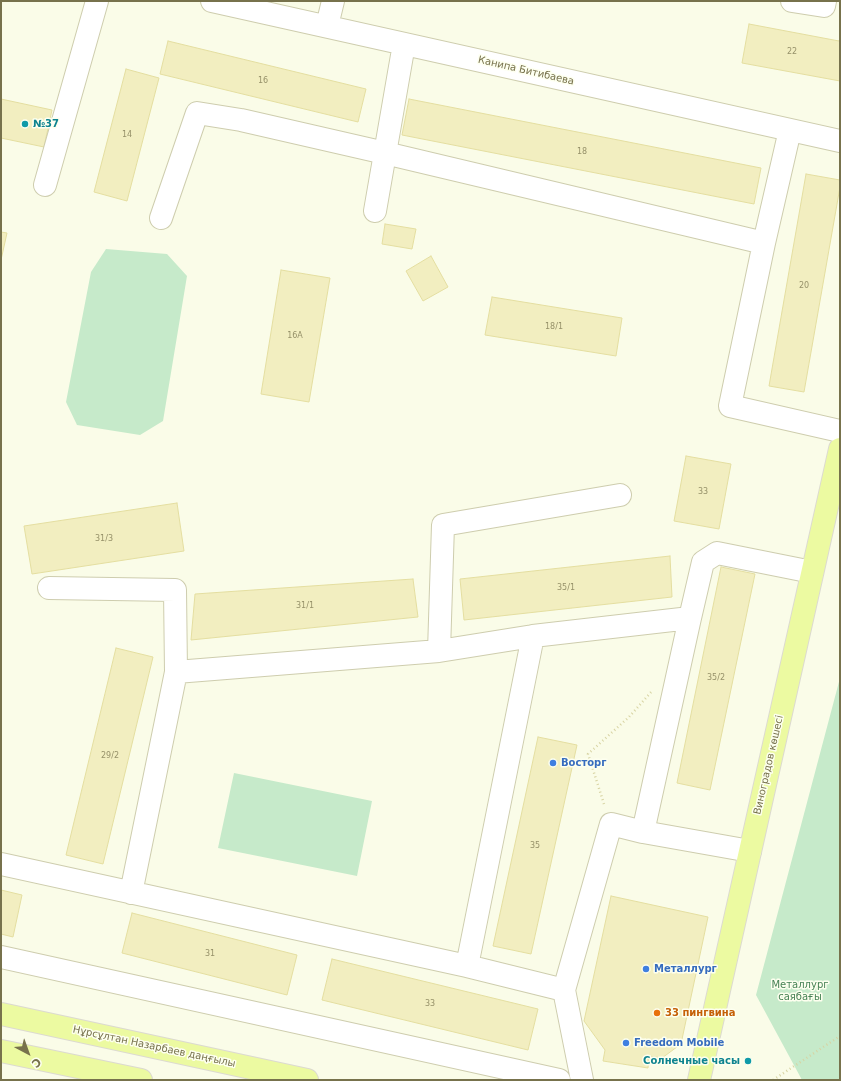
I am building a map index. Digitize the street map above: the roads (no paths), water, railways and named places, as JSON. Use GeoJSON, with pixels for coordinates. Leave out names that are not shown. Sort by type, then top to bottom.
{"type":"FeatureCollection","features":[{"type":"Feature","properties":{"kind":"main road","name":"Виноградов көшесі"},"geometry":{"type":"LineString","coordinates":[[699,1080],[840,449]]}},
{"type":"Feature","properties":{"kind":"main road","name":"Нұрсұлтан Назарбаев даңғылы"},"geometry":{"type":"LineString","coordinates":[[1,1014],[307,1080]]}},
{"type":"Feature","properties":{"kind":"main road"},"geometry":{"type":"LineString","coordinates":[[1,1051],[141,1080]]}},
{"type":"Feature","properties":{"kind":"street"},"geometry":{"type":"LineString","coordinates":[[45,185],[97,1]]}},
{"type":"Feature","properties":{"kind":"street","name":"Канипа Битибаева"},"geometry":{"type":"LineString","coordinates":[[212,1],[840,141]]}},
{"type":"Feature","properties":{"kind":"street"},"geometry":{"type":"LineString","coordinates":[[327,26],[333,1]]}},
{"type":"Feature","properties":{"kind":"street"},"geometry":{"type":"LineString","coordinates":[[792,1],[824,6],[825,1]]}},
{"type":"Feature","properties":{"kind":"street"},"geometry":{"type":"LineString","coordinates":[[375,211],[404,44]]}},
{"type":"Feature","properties":{"kind":"street"},"geometry":{"type":"LineString","coordinates":[[160,218],[197,113],[241,120],[385,153],[764,243]]}},
{"type":"Feature","properties":{"kind":"street"},"geometry":{"type":"LineString","coordinates":[[790,130],[764,243],[730,406],[840,431]]}},
{"type":"Feature","properties":{"kind":"street"},"geometry":{"type":"LineString","coordinates":[[439,651],[443,525],[620,495]]}},
{"type":"Feature","properties":{"kind":"street"},"geometry":{"type":"LineString","coordinates":[[643,832],[703,562],[717,552],[812,572]]}},
{"type":"Feature","properties":{"kind":"street"},"geometry":{"type":"LineString","coordinates":[[49,588],[175,590],[176,672],[131,893]]}},
{"type":"Feature","properties":{"kind":"street"},"geometry":{"type":"LineString","coordinates":[[176,672],[439,651],[533,636],[690,618]]}},
{"type":"Feature","properties":{"kind":"street"},"geometry":{"type":"LineString","coordinates":[[467,966],[533,636]]}},
{"type":"Feature","properties":{"kind":"street"},"geometry":{"type":"LineString","coordinates":[[582,1080],[564,990],[611,824],[643,832],[750,851]]}},
{"type":"Feature","properties":{"kind":"street"},"geometry":{"type":"LineString","coordinates":[[1,864],[467,966],[564,990]]}},
{"type":"Feature","properties":{"kind":"street"},"geometry":{"type":"LineString","coordinates":[[1,957],[559,1080]]}},
{"type":"Feature","properties":{"kind":"place","name":"№37"},"geometry":{"type":"Point","coordinates":[25,124]}},
{"type":"Feature","properties":{"kind":"place","name":"Восторг"},"geometry":{"type":"Point","coordinates":[553,763]}},
{"type":"Feature","properties":{"kind":"place","name":"Металлург"},"geometry":{"type":"Point","coordinates":[646,969]}},
{"type":"Feature","properties":{"kind":"place","name":"33 пингвина"},"geometry":{"type":"Point","coordinates":[657,1013]}},
{"type":"Feature","properties":{"kind":"place","name":"Freedom Mobile"},"geometry":{"type":"Point","coordinates":[626,1043]}},
{"type":"Feature","properties":{"kind":"place","name":"Солнечные часы"},"geometry":{"type":"Point","coordinates":[748,1061]}},
{"type":"Feature","properties":{"kind":"park label","name":"Металлург саябағы"},"geometry":{"type":"Point","coordinates":[800,990]}}]}
